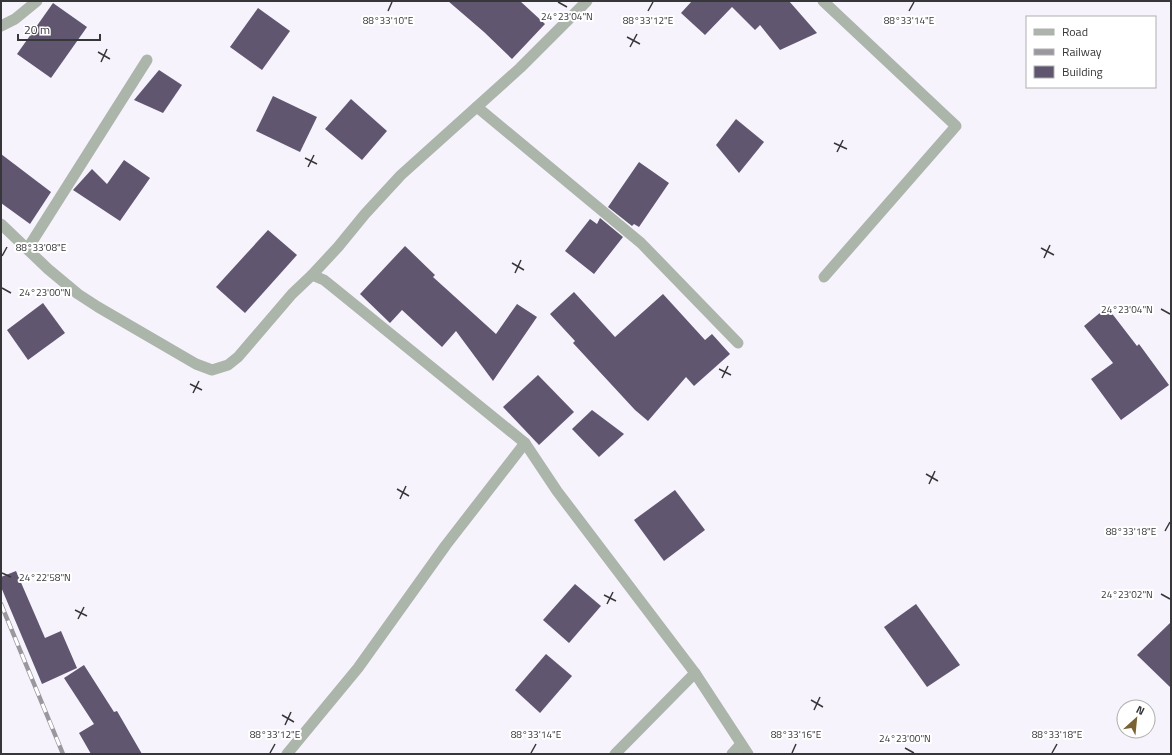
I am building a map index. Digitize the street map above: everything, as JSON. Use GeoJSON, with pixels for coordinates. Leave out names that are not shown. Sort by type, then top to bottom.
{"type":"FeatureCollection","features":[{"type":"Feature","properties":{"kind":"street"},"geometry":{"type":"LineString","coordinates":[[1,26],[15,19],[37,1]]}},
{"type":"Feature","properties":{"kind":"street"},"geometry":{"type":"LineString","coordinates":[[1,224],[63,282],[98,307],[196,364],[212,370],[228,365],[238,357],[292,294],[312,275],[401,175],[520,68],[587,1]]}},
{"type":"Feature","properties":{"kind":"street"},"geometry":{"type":"LineString","coordinates":[[823,1],[956,126],[824,277]]}},
{"type":"Feature","properties":{"kind":"street"},"geometry":{"type":"LineString","coordinates":[[28,248],[147,60]]}},
{"type":"Feature","properties":{"kind":"street"},"geometry":{"type":"LineString","coordinates":[[477,107],[641,243],[738,343]]}},
{"type":"Feature","properties":{"kind":"street"},"geometry":{"type":"LineString","coordinates":[[312,275],[324,280],[525,443],[557,491],[695,673],[748,754]]}},
{"type":"Feature","properties":{"kind":"street"},"geometry":{"type":"LineString","coordinates":[[287,754],[358,668],[446,545],[525,443]]}},
{"type":"Feature","properties":{"kind":"street"},"geometry":{"type":"LineString","coordinates":[[616,754],[695,673]]}},
{"type":"Feature","properties":{"kind":"street"},"geometry":{"type":"LineString","coordinates":[[732,754],[741,744]]}},
{"type":"Feature","properties":{"kind":"building"},"geometry":{"type":"Polygon","coordinates":[[[448,1],[520,1],[545,24],[512,59],[484,32],[448,1]]]}},
{"type":"Feature","properties":{"kind":"building"},"geometry":{"type":"Polygon","coordinates":[[[692,1],[789,1],[817,33],[780,50],[760,25],[755,30],[732,7],[705,35],[681,13],[692,1]]]}},
{"type":"Feature","properties":{"kind":"building"},"geometry":{"type":"Polygon","coordinates":[[[53,3],[87,27],[51,78],[17,54],[53,3]]]}},
{"type":"Feature","properties":{"kind":"building"},"geometry":{"type":"Polygon","coordinates":[[[258,8],[290,31],[262,70],[230,47],[258,8]]]}},
{"type":"Feature","properties":{"kind":"building"},"geometry":{"type":"Polygon","coordinates":[[[159,70],[182,85],[163,113],[134,100],[159,70]]]}},
{"type":"Feature","properties":{"kind":"building"},"geometry":{"type":"Polygon","coordinates":[[[273,96],[317,117],[300,152],[256,131],[273,96]]]}},
{"type":"Feature","properties":{"kind":"building"},"geometry":{"type":"Polygon","coordinates":[[[351,99],[387,131],[362,160],[325,129],[351,99]]]}},
{"type":"Feature","properties":{"kind":"building"},"geometry":{"type":"Polygon","coordinates":[[[736,119],[764,142],[739,173],[716,145],[736,119]]]}},
{"type":"Feature","properties":{"kind":"building"},"geometry":{"type":"Polygon","coordinates":[[[1,154],[51,192],[30,224],[1,203],[1,154]]]}},
{"type":"Feature","properties":{"kind":"building"},"geometry":{"type":"Polygon","coordinates":[[[124,160],[150,178],[120,221],[73,190],[92,169],[107,184],[124,160]]]}},
{"type":"Feature","properties":{"kind":"building"},"geometry":{"type":"Polygon","coordinates":[[[639,162],[669,183],[639,227],[634,224],[632,226],[608,207],[639,162]]]}},
{"type":"Feature","properties":{"kind":"building"},"geometry":{"type":"Polygon","coordinates":[[[600,218],[623,237],[594,274],[565,251],[590,219],[597,224],[600,218]]]}},
{"type":"Feature","properties":{"kind":"building"},"geometry":{"type":"Polygon","coordinates":[[[268,230],[297,255],[245,313],[216,287],[268,230]]]}},
{"type":"Feature","properties":{"kind":"building"},"geometry":{"type":"Polygon","coordinates":[[[405,246],[435,275],[433,277],[496,334],[517,304],[537,317],[493,381],[456,331],[442,347],[402,310],[390,323],[360,294],[405,246]]]}},
{"type":"Feature","properties":{"kind":"building"},"geometry":{"type":"Polygon","coordinates":[[[574,292],[615,337],[663,294],[705,340],[712,334],[730,354],[694,386],[686,377],[648,421],[635,410],[573,343],[575,341],[550,314],[574,292]]]}},
{"type":"Feature","properties":{"kind":"building"},"geometry":{"type":"Polygon","coordinates":[[[43,303],[65,333],[28,360],[7,330],[43,303]]]}},
{"type":"Feature","properties":{"kind":"building"},"geometry":{"type":"Polygon","coordinates":[[[1107,307],[1137,346],[1139,344],[1169,385],[1121,420],[1091,379],[1113,363],[1084,326],[1107,307]]]}},
{"type":"Feature","properties":{"kind":"building"},"geometry":{"type":"Polygon","coordinates":[[[538,375],[574,412],[539,445],[503,407],[538,375]]]}},
{"type":"Feature","properties":{"kind":"building"},"geometry":{"type":"Polygon","coordinates":[[[592,410],[624,434],[599,457],[572,429],[592,410]]]}},
{"type":"Feature","properties":{"kind":"building"},"geometry":{"type":"Polygon","coordinates":[[[675,490],[705,530],[664,561],[634,520],[675,490]]]}},
{"type":"Feature","properties":{"kind":"building"},"geometry":{"type":"Polygon","coordinates":[[[16,571],[45,638],[61,631],[77,668],[42,684],[1,587],[1,577],[16,571]]]}},
{"type":"Feature","properties":{"kind":"building"},"geometry":{"type":"Polygon","coordinates":[[[575,584],[601,606],[569,643],[543,620],[575,584]]]}},
{"type":"Feature","properties":{"kind":"building"},"geometry":{"type":"Polygon","coordinates":[[[916,604],[960,665],[927,687],[884,627],[916,604]]]}},
{"type":"Feature","properties":{"kind":"building"},"geometry":{"type":"Polygon","coordinates":[[[1171,622],[1171,688],[1137,655],[1171,622]]]}},
{"type":"Feature","properties":{"kind":"building"},"geometry":{"type":"Polygon","coordinates":[[[546,654],[572,676],[540,713],[515,690],[546,654]]]}},
{"type":"Feature","properties":{"kind":"building"},"geometry":{"type":"Polygon","coordinates":[[[84,665],[114,712],[117,711],[142,754],[91,754],[79,733],[94,724],[64,678],[84,665]]]}},
{"type":"Feature","properties":{"kind":"railway"},"geometry":{"type":"LineString","coordinates":[[1,604],[63,754]]}}]}
